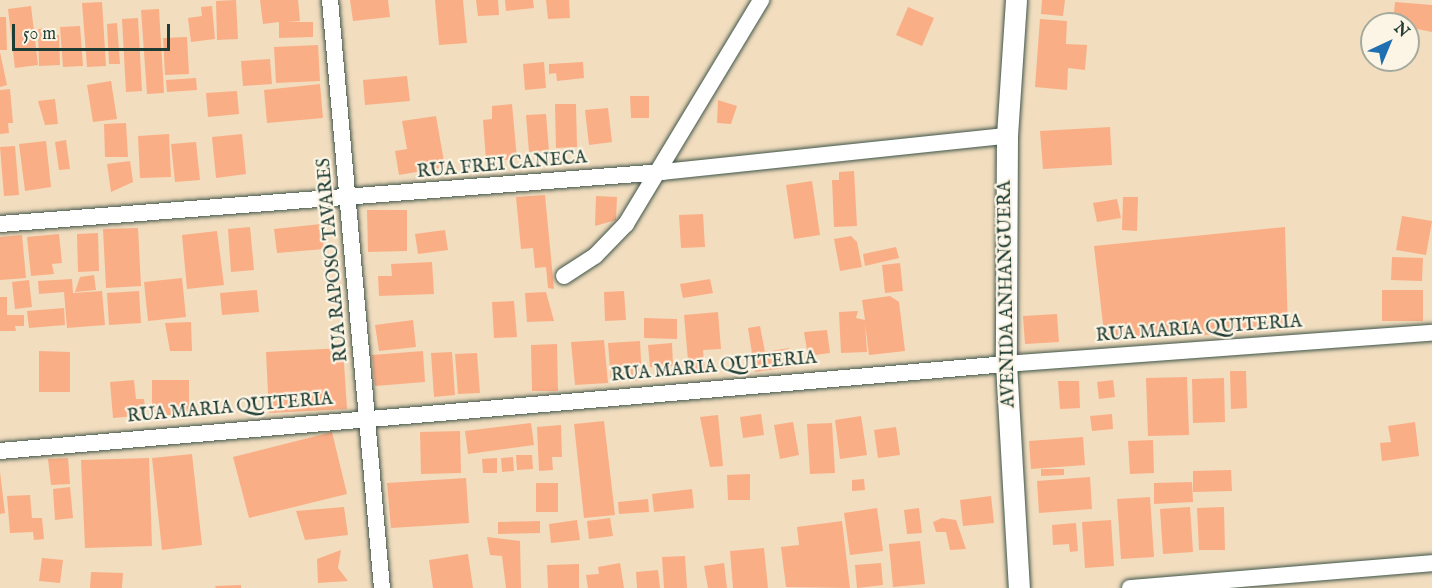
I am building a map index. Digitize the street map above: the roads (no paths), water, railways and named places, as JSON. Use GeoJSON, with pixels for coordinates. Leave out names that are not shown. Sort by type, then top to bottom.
{"type":"FeatureCollection","features":[{"type":"Feature","properties":{"kind":"street","name":"RUA RAPOSO TAVARES"},"geometry":{"type":"LineString","coordinates":[[330,0],[382,588]]}},
{"type":"Feature","properties":{"kind":"street"},"geometry":{"type":"LineString","coordinates":[[564,276],[609,243],[662,172],[761,0]]}},
{"type":"Feature","properties":{"kind":"street","name":"AVENIDA ANHANGUERA"},"geometry":{"type":"LineString","coordinates":[[1016,0],[1007,136],[1006,363],[1019,588]]}},
{"type":"Feature","properties":{"kind":"street","name":"RUA FREI CANECA"},"geometry":{"type":"LineString","coordinates":[[0,224],[348,199],[662,172],[1007,136]]}},
{"type":"Feature","properties":{"kind":"street","name":"RUA MARIA QUITERIA"},"geometry":{"type":"LineString","coordinates":[[0,451],[367,416],[1006,363],[1432,333]]}},
{"type":"Feature","properties":{"kind":"street"},"geometry":{"type":"LineString","coordinates":[[1130,588],[1432,563]]}}]}
